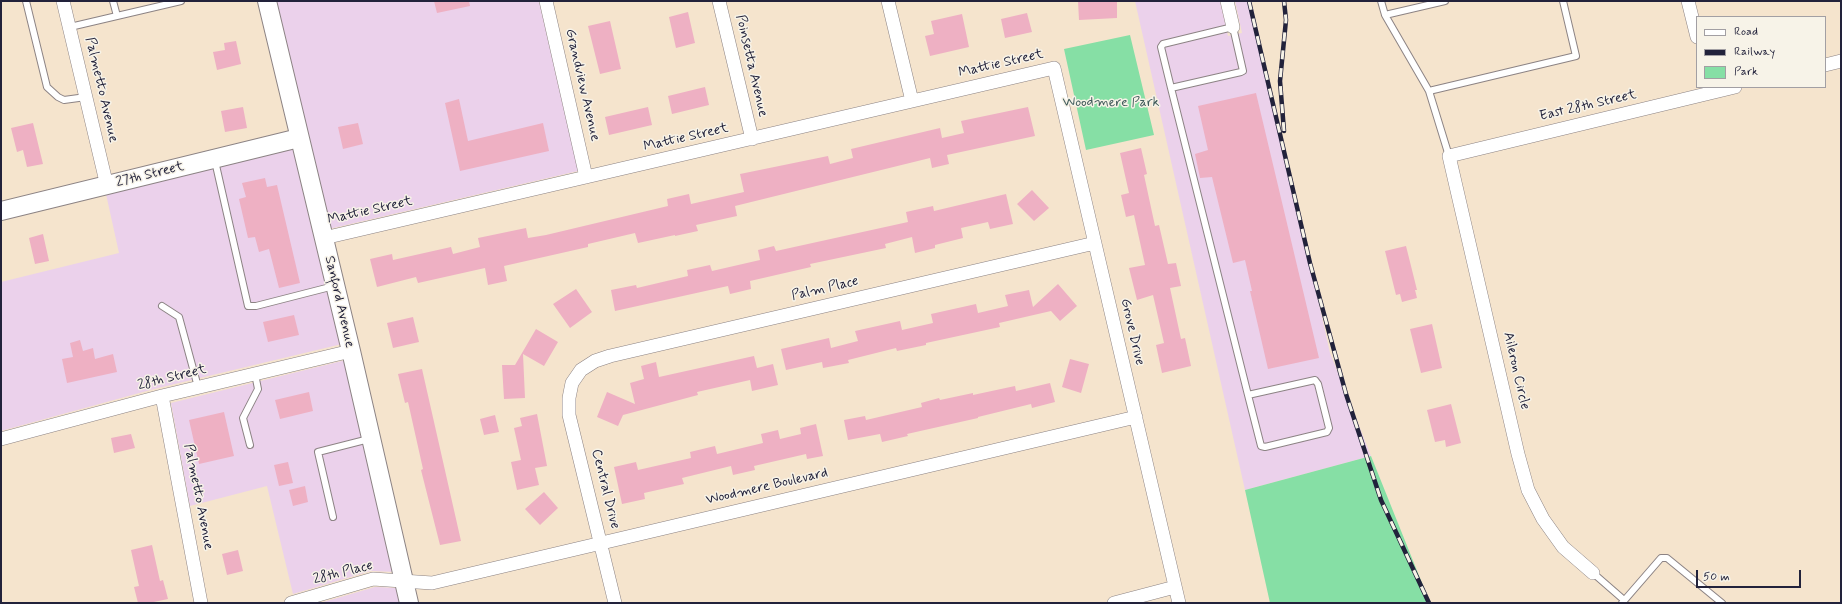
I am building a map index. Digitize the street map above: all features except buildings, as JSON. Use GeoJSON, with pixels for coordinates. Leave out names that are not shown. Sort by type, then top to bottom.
{"type":"FeatureCollection","features":[{"type":"Feature","properties":{"kind":"main road","name":"Sanford Avenue"},"geometry":{"type":"LineString","coordinates":[[267,1],[351,350],[409,603]]}},
{"type":"Feature","properties":{"kind":"main road","name":"27th Street"},"geometry":{"type":"LineString","coordinates":[[1,211],[299,138]]}},
{"type":"Feature","properties":{"kind":"street","name":"Palmetto Avenue"},"geometry":{"type":"LineString","coordinates":[[63,1],[107,186]]}},
{"type":"Feature","properties":{"kind":"street","name":"Grandview Avenue"},"geometry":{"type":"LineString","coordinates":[[546,1],[586,177]]}},
{"type":"Feature","properties":{"kind":"street","name":"Poinsetta Avenue"},"geometry":{"type":"LineString","coordinates":[[719,1],[752,139]]}},
{"type":"Feature","properties":{"kind":"street"},"geometry":{"type":"LineString","coordinates":[[888,1],[912,101]]}},
{"type":"Feature","properties":{"kind":"street"},"geometry":{"type":"LineString","coordinates":[[1227,1],[1233,26]]}},
{"type":"Feature","properties":{"kind":"street"},"geometry":{"type":"LineString","coordinates":[[1688,1],[1696,32]]}},
{"type":"Feature","properties":{"kind":"street"},"geometry":{"type":"LineString","coordinates":[[1826,65],[1841,62]]}},
{"type":"Feature","properties":{"kind":"street","name":"Mattie Street"},"geometry":{"type":"LineString","coordinates":[[324,238],[1054,68]]}},
{"type":"Feature","properties":{"kind":"street","name":"Grove Drive"},"geometry":{"type":"LineString","coordinates":[[1054,68],[1179,603]]}},
{"type":"Feature","properties":{"kind":"street","name":"East 28th Street"},"geometry":{"type":"LineString","coordinates":[[1449,156],[1710,90],[1727,88]]}},
{"type":"Feature","properties":{"kind":"street","name":"Aileron Circle"},"geometry":{"type":"LineString","coordinates":[[1449,156],[1518,454],[1528,490],[1543,519],[1563,547],[1593,573]]}},
{"type":"Feature","properties":{"kind":"street","name":"Palm Place"},"geometry":{"type":"LineString","coordinates":[[572,383],[581,370],[595,361],[610,356],[1095,243]]}},
{"type":"Feature","properties":{"kind":"street","name":"28th Street"},"geometry":{"type":"LineString","coordinates":[[1,439],[162,396],[351,350]]}},
{"type":"Feature","properties":{"kind":"street","name":"Central Drive"},"geometry":{"type":"LineString","coordinates":[[572,383],[569,398],[569,415],[602,542],[615,603]]}},
{"type":"Feature","properties":{"kind":"street","name":"Palmetto Avenue"},"geometry":{"type":"LineString","coordinates":[[162,396],[201,603]]}},
{"type":"Feature","properties":{"kind":"street","name":"Woodmere Boulevard"},"geometry":{"type":"LineString","coordinates":[[404,581],[432,583],[1136,417]]}},
{"type":"Feature","properties":{"kind":"street","name":"28th Place"},"geometry":{"type":"LineString","coordinates":[[291,603],[373,579],[404,581]]}},
{"type":"Feature","properties":{"kind":"street"},"geometry":{"type":"LineString","coordinates":[[1114,603],[1175,587]]}},
{"type":"Feature","properties":{"kind":"lane"},"geometry":{"type":"LineString","coordinates":[[26,1],[47,87],[58,97],[64,100],[86,97]]}},
{"type":"Feature","properties":{"kind":"lane"},"geometry":{"type":"LineString","coordinates":[[113,1],[117,16]]}},
{"type":"Feature","properties":{"kind":"lane"},"geometry":{"type":"LineString","coordinates":[[70,27],[181,1]]}},
{"type":"Feature","properties":{"kind":"lane"},"geometry":{"type":"LineString","coordinates":[[1381,1],[1385,15],[1429,91],[1449,156]]}},
{"type":"Feature","properties":{"kind":"lane"},"geometry":{"type":"LineString","coordinates":[[1385,15],[1445,1]]}},
{"type":"Feature","properties":{"kind":"lane"},"geometry":{"type":"LineString","coordinates":[[1429,91],[1576,56],[1563,1]]}},
{"type":"Feature","properties":{"kind":"lane"},"geometry":{"type":"LineString","coordinates":[[1171,88],[1243,71],[1233,26],[1164,44],[1162,47],[1171,88],[1248,395],[1261,446],[1265,447],[1327,432],[1329,428],[1318,384],[1315,380],[1248,395]]}},
{"type":"Feature","properties":{"kind":"lane"},"geometry":{"type":"LineString","coordinates":[[214,159],[248,306],[256,306],[335,286]]}},
{"type":"Feature","properties":{"kind":"lane"},"geometry":{"type":"LineString","coordinates":[[162,306],[178,317],[198,388]]}},
{"type":"Feature","properties":{"kind":"lane"},"geometry":{"type":"LineString","coordinates":[[250,445],[243,418],[258,390],[255,374]]}},
{"type":"Feature","properties":{"kind":"lane"},"geometry":{"type":"LineString","coordinates":[[333,517],[318,452],[371,438]]}},
{"type":"Feature","properties":{"kind":"lane"},"geometry":{"type":"LineString","coordinates":[[1593,573],[1624,602],[1661,558],[1667,558],[1722,603]]}},
{"type":"Feature","properties":{"kind":"shaded area"},"geometry":{"type":"Polygon","coordinates":[[[274,1],[539,1],[578,171],[329,229],[274,1]]]}},
{"type":"Feature","properties":{"kind":"shaded area"},"geometry":{"type":"Polygon","coordinates":[[[1135,1],[1220,1],[1228,36],[1242,33],[1235,1],[1251,1],[1330,353],[1371,456],[1245,490],[1135,1]]]}},
{"type":"Feature","properties":{"kind":"shaded area"},"geometry":{"type":"Polygon","coordinates":[[[294,148],[342,344],[154,389],[1,431],[1,282],[119,253],[106,194],[294,148]]]}},
{"type":"Feature","properties":{"kind":"shaded area"},"geometry":{"type":"Polygon","coordinates":[[[346,360],[395,572],[371,571],[293,594],[267,486],[190,506],[171,403],[346,360]]]}},
{"type":"Feature","properties":{"kind":"shaded area"},"geometry":{"type":"Polygon","coordinates":[[[375,587],[398,588],[402,603],[320,603],[375,587]]]}},
{"type":"Feature","properties":{"kind":"green space","name":"Woodmere Park"},"geometry":{"type":"Polygon","coordinates":[[[1130,35],[1154,135],[1086,150],[1064,49],[1130,35]]]}},
{"type":"Feature","properties":{"kind":"green space"},"geometry":{"type":"Polygon","coordinates":[[[1371,456],[1430,603],[1270,603],[1245,490],[1371,456]]]}},
{"type":"Feature","properties":{"kind":"railway"},"geometry":{"type":"LineString","coordinates":[[1249,1],[1310,263],[1346,394],[1381,500],[1429,603]]}},
{"type":"Feature","properties":{"kind":"railway"},"geometry":{"type":"LineString","coordinates":[[1284,1],[1286,20],[1280,81],[1284,131]]}}]}
